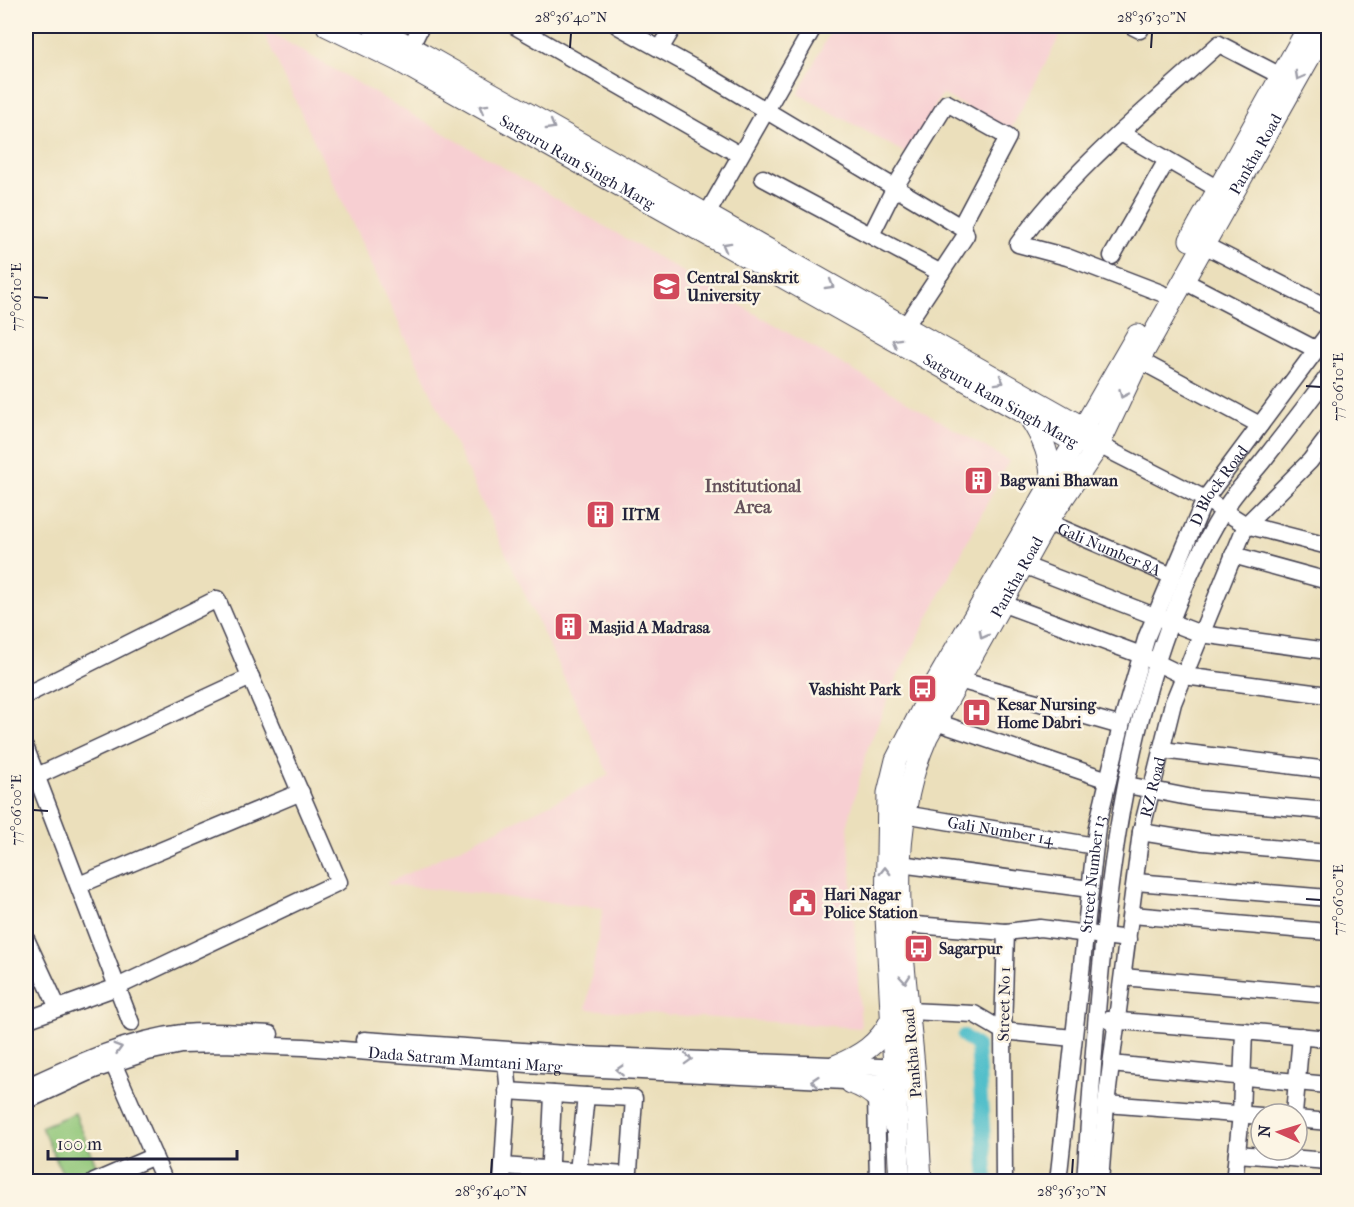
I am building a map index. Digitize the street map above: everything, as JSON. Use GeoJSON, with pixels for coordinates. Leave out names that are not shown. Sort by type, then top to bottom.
{"type":"FeatureCollection","features":[{"type":"Feature","properties":{"kind":"main road","name":"Satguru Ram Singh Marg"},"geometry":{"type":"LineString","coordinates":[[327,26],[399,61],[702,223],[905,327],[1053,411],[1080,435]]}},
{"type":"Feature","properties":{"kind":"main road","name":"Satguru Ram Singh Marg"},"geometry":{"type":"LineString","coordinates":[[372,26],[411,46],[702,223],[1028,416],[1080,435],[1099,445]]}},
{"type":"Feature","properties":{"kind":"main road","name":"Pankha Road"},"geometry":{"type":"LineString","coordinates":[[900,1015],[886,945],[885,845],[888,793],[897,760],[912,726],[1161,293],[1309,26]]}},
{"type":"Feature","properties":{"kind":"main road","name":"Pankha Road"},"geometry":{"type":"LineString","coordinates":[[921,1182],[904,1076],[900,1015],[902,924],[900,864],[904,814],[915,765],[936,722],[1047,522],[1099,445],[1139,360],[1327,26]]}},
{"type":"Feature","properties":{"kind":"main road"},"geometry":{"type":"LineString","coordinates":[[1053,411],[1080,413],[1097,405]]}},
{"type":"Feature","properties":{"kind":"main road"},"geometry":{"type":"LineString","coordinates":[[1028,416],[1040,432],[1050,455],[1052,483]]}},
{"type":"Feature","properties":{"kind":"main road"},"geometry":{"type":"LineString","coordinates":[[835,1066],[870,1047],[900,1015]]}},
{"type":"Feature","properties":{"kind":"main road","name":"Pankha Road"},"geometry":{"type":"LineString","coordinates":[[900,1182],[897,1129],[904,1076]]}},
{"type":"Feature","properties":{"kind":"main road"},"geometry":{"type":"LineString","coordinates":[[851,1083],[866,1088],[876,1097],[897,1129]]}},
{"type":"Feature","properties":{"kind":"street"},"geometry":{"type":"LineString","coordinates":[[411,46],[421,26]]}},
{"type":"Feature","properties":{"kind":"street"},"geometry":{"type":"LineString","coordinates":[[515,26],[740,155]]}},
{"type":"Feature","properties":{"kind":"street"},"geometry":{"type":"LineString","coordinates":[[618,26],[767,110],[961,226],[966,235],[905,327]]}},
{"type":"Feature","properties":{"kind":"street"},"geometry":{"type":"LineString","coordinates":[[660,49],[674,26]]}},
{"type":"Feature","properties":{"kind":"street"},"geometry":{"type":"LineString","coordinates":[[702,223],[814,26]]}},
{"type":"Feature","properties":{"kind":"street"},"geometry":{"type":"LineString","coordinates":[[1161,293],[1067,257],[1018,244],[1041,212],[1121,133],[1219,44],[1281,76]]}},
{"type":"Feature","properties":{"kind":"street"},"geometry":{"type":"LineString","coordinates":[[871,235],[895,187],[947,103],[1008,137],[961,226]]}},
{"type":"Feature","properties":{"kind":"street"},"geometry":{"type":"LineString","coordinates":[[1121,133],[1218,189]]}},
{"type":"Feature","properties":{"kind":"street"},"geometry":{"type":"LineString","coordinates":[[1112,256],[1167,160]]}},
{"type":"Feature","properties":{"kind":"street"},"geometry":{"type":"LineString","coordinates":[[763,178],[941,273]]}},
{"type":"Feature","properties":{"kind":"street"},"geometry":{"type":"LineString","coordinates":[[1204,245],[1329,308]]}},
{"type":"Feature","properties":{"kind":"street"},"geometry":{"type":"LineString","coordinates":[[1184,281],[1317,350]]}},
{"type":"Feature","properties":{"kind":"street","name":"D Block Road"},"geometry":{"type":"LineString","coordinates":[[1141,656],[1154,616],[1205,499],[1329,334]]}},
{"type":"Feature","properties":{"kind":"street"},"geometry":{"type":"LineString","coordinates":[[1139,360],[1260,425]]}},
{"type":"Feature","properties":{"kind":"street"},"geometry":{"type":"LineString","coordinates":[[1085,1182],[1104,936],[1127,785],[1156,664],[1194,567],[1223,512],[1329,376]]}},
{"type":"Feature","properties":{"kind":"street","name":"RZ Road"},"geometry":{"type":"LineString","coordinates":[[1100,1182],[1106,1104],[1141,832],[1173,703],[1245,525],[1310,461],[1329,437]]}},
{"type":"Feature","properties":{"kind":"street"},"geometry":{"type":"LineString","coordinates":[[1099,445],[1205,499],[1245,525],[1329,546]]}},
{"type":"Feature","properties":{"kind":"street"},"geometry":{"type":"LineString","coordinates":[[1310,461],[1329,463]]}},
{"type":"Feature","properties":{"kind":"street","name":"Gali Number 8A"},"geometry":{"type":"LineString","coordinates":[[1047,522],[1172,576]]}},
{"type":"Feature","properties":{"kind":"street"},"geometry":{"type":"LineString","coordinates":[[1233,555],[1329,581]]}},
{"type":"Feature","properties":{"kind":"street"},"geometry":{"type":"LineString","coordinates":[[1023,565],[1201,634],[1329,651]]}},
{"type":"Feature","properties":{"kind":"street"},"geometry":{"type":"LineString","coordinates":[[26,695],[217,599],[339,882],[117,987],[26,1020]]}},
{"type":"Feature","properties":{"kind":"street"},"geometry":{"type":"LineString","coordinates":[[1001,603],[1141,656],[1184,676],[1329,695]]}},
{"type":"Feature","properties":{"kind":"street","name":"Street Number 13"},"geometry":{"type":"LineString","coordinates":[[1058,1182],[1095,846],[1121,726],[1141,656]]}},
{"type":"Feature","properties":{"kind":"street"},"geometry":{"type":"LineString","coordinates":[[37,776],[251,677]]}},
{"type":"Feature","properties":{"kind":"street"},"geometry":{"type":"LineString","coordinates":[[959,680],[1121,726]]}},
{"type":"Feature","properties":{"kind":"street"},"geometry":{"type":"LineString","coordinates":[[936,722],[1108,780]]}},
{"type":"Feature","properties":{"kind":"street"},"geometry":{"type":"LineString","coordinates":[[26,749],[131,1023]]}},
{"type":"Feature","properties":{"kind":"street"},"geometry":{"type":"LineString","coordinates":[[1162,750],[1329,770]]}},
{"type":"Feature","properties":{"kind":"street"},"geometry":{"type":"LineString","coordinates":[[1127,785],[1152,792],[1198,799],[1329,811]]}},
{"type":"Feature","properties":{"kind":"street"},"geometry":{"type":"LineString","coordinates":[[79,885],[301,792]]}},
{"type":"Feature","properties":{"kind":"street","name":"Gali Number 14"},"geometry":{"type":"LineString","coordinates":[[904,814],[1095,846]]}},
{"type":"Feature","properties":{"kind":"street"},"geometry":{"type":"LineString","coordinates":[[1141,832],[1203,842],[1329,853]]}},
{"type":"Feature","properties":{"kind":"street"},"geometry":{"type":"LineString","coordinates":[[900,864],[1090,890]]}},
{"type":"Feature","properties":{"kind":"street"},"geometry":{"type":"LineString","coordinates":[[1136,882],[1329,898]]}},
{"type":"Feature","properties":{"kind":"street"},"geometry":{"type":"LineString","coordinates":[[1132,915],[1329,932]]}},
{"type":"Feature","properties":{"kind":"street"},"geometry":{"type":"LineString","coordinates":[[902,924],[1006,932],[1040,928],[1128,939]]}},
{"type":"Feature","properties":{"kind":"street","name":"Street No 1"},"geometry":{"type":"LineString","coordinates":[[1004,1182],[1003,1031],[1006,932]]}},
{"type":"Feature","properties":{"kind":"street"},"geometry":{"type":"LineString","coordinates":[[26,939],[58,1008]]}},
{"type":"Feature","properties":{"kind":"street"},"geometry":{"type":"LineString","coordinates":[[1123,977],[1329,995]]}},
{"type":"Feature","properties":{"kind":"street"},"geometry":{"type":"LineString","coordinates":[[900,1015],[974,1014],[1003,1031],[1073,1038]]}},
{"type":"Feature","properties":{"kind":"street"},"geometry":{"type":"LineString","coordinates":[[1075,1017],[1329,1039]]}},
{"type":"Feature","properties":{"kind":"street"},"geometry":{"type":"LineString","coordinates":[[1234,1182],[1241,1114],[1245,1031]]}},
{"type":"Feature","properties":{"kind":"street","name":"Dada Satram Mamtani Marg"},"geometry":{"type":"LineString","coordinates":[[26,1087],[113,1049],[182,1033],[225,1032],[580,1055],[835,1066],[904,1076]]}},
{"type":"Feature","properties":{"kind":"street"},"geometry":{"type":"LineString","coordinates":[[1295,1102],[1301,1036]]}},
{"type":"Feature","properties":{"kind":"street","name":"Dada Satram Mamtani Marg"},"geometry":{"type":"LineString","coordinates":[[26,1101],[113,1063],[181,1045],[304,1047],[506,1063],[851,1083],[904,1076]]}},
{"type":"Feature","properties":{"kind":"street"},"geometry":{"type":"LineString","coordinates":[[113,1063],[165,1182]]}},
{"type":"Feature","properties":{"kind":"street"},"geometry":{"type":"LineString","coordinates":[[506,1063],[507,1091],[502,1174],[578,1176],[625,1175],[629,1172],[634,1098],[507,1091]]}},
{"type":"Feature","properties":{"kind":"street"},"geometry":{"type":"LineString","coordinates":[[1111,1064],[1243,1079],[1329,1085]]}},
{"type":"Feature","properties":{"kind":"street"},"geometry":{"type":"LineString","coordinates":[[549,1175],[553,1094]]}},
{"type":"Feature","properties":{"kind":"street"},"geometry":{"type":"LineString","coordinates":[[578,1176],[586,1096]]}},
{"type":"Feature","properties":{"kind":"street"},"geometry":{"type":"LineString","coordinates":[[876,1097],[878,1182]]}},
{"type":"Feature","properties":{"kind":"street"},"geometry":{"type":"LineString","coordinates":[[1106,1104],[1249,1115]]}},
{"type":"Feature","properties":{"kind":"street"},"geometry":{"type":"LineString","coordinates":[[1309,1120],[1329,1122]]}},
{"type":"Feature","properties":{"kind":"street"},"geometry":{"type":"LineString","coordinates":[[1236,1154],[1249,1154]]}},
{"type":"Feature","properties":{"kind":"street"},"geometry":{"type":"LineString","coordinates":[[94,1182],[154,1156]]}},
{"type":"Feature","properties":{"kind":"street"},"geometry":{"type":"LineString","coordinates":[[1309,1157],[1329,1161]]}},
{"type":"Feature","properties":{"kind":"shaded area"},"geometry":{"type":"Polygon","coordinates":[[[833,26],[1065,26],[1010,131],[942,94],[909,155],[798,94],[833,26]]]}},
{"type":"Feature","properties":{"kind":"shaded area","name":"Institutional Area"},"geometry":{"type":"Polygon","coordinates":[[[261,27],[1009,461],[898,676],[867,750],[848,824],[861,1028],[586,1009],[603,908],[386,884],[609,775],[261,27]]]}},
{"type":"Feature","properties":{"kind":"green space"},"geometry":{"type":"Polygon","coordinates":[[[75,1113],[97,1167],[66,1181],[41,1127],[75,1113]]]}},
{"type":"Feature","properties":{"kind":"waterway"},"geometry":{"type":"LineString","coordinates":[[964,1036],[977,1046],[987,1182]]}},
{"type":"Feature","properties":{"kind":"place","name":"Central Sanskrit University"},"geometry":{"type":"Point","coordinates":[666,286]}},
{"type":"Feature","properties":{"kind":"place","name":"Bagwani Bhawan"},"geometry":{"type":"Point","coordinates":[979,480]}},
{"type":"Feature","properties":{"kind":"place","name":"IITM"},"geometry":{"type":"Point","coordinates":[601,514]}},
{"type":"Feature","properties":{"kind":"place","name":"Masjid A Madrasa"},"geometry":{"type":"Point","coordinates":[568,627]}},
{"type":"Feature","properties":{"kind":"place","name":"Vashisht Park"},"geometry":{"type":"Point","coordinates":[922,689]}},
{"type":"Feature","properties":{"kind":"place","name":"Kesar Nursing Home Dabri"},"geometry":{"type":"Point","coordinates":[976,713]}},
{"type":"Feature","properties":{"kind":"place","name":"Hari Nagar Police Station"},"geometry":{"type":"Point","coordinates":[803,903]}},
{"type":"Feature","properties":{"kind":"place","name":"Sagarpur"},"geometry":{"type":"Point","coordinates":[918,948]}},
{"type":"Feature","properties":{"kind":"district","name":"Institutional Area"},"geometry":{"type":"Point","coordinates":[753,496]}}]}
